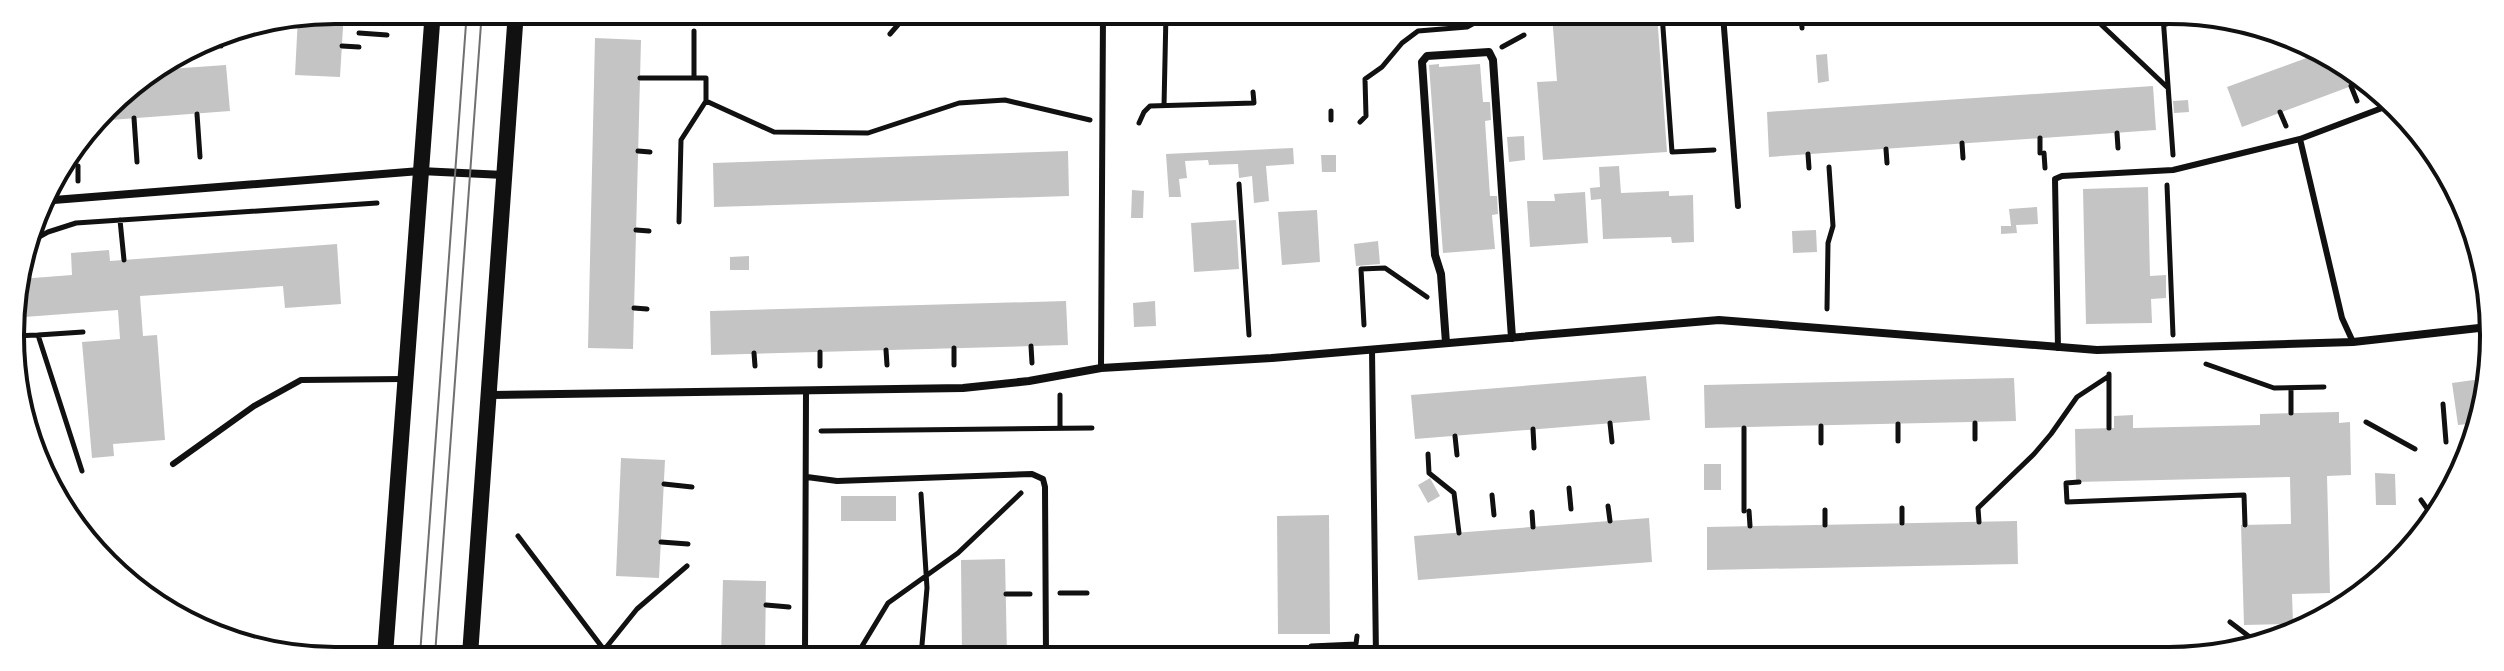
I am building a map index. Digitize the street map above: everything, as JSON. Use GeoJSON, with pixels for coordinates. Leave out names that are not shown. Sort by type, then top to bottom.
{"type":"FeatureCollection","features":[{"type":"Feature","properties":{"kind":"main road"},"geometry":{"type":"LineString","coordinates":[[386,647],[432,24]]}},
{"type":"Feature","properties":{"kind":"main road"},"geometry":{"type":"LineString","coordinates":[[471,647],[515,24]]}},
{"type":"Feature","properties":{"kind":"street"},"geometry":{"type":"LineString","coordinates":[[1446,343],[1441,274],[1435,255],[1422,62],[1427,56],[1489,52],[1493,60],[1512,338]]}},
{"type":"Feature","properties":{"kind":"street"},"geometry":{"type":"LineString","coordinates":[[55,200],[420,171],[504,176]]}},
{"type":"Feature","properties":{"kind":"street"},"geometry":{"type":"LineString","coordinates":[[490,395],[963,388],[1029,381],[1101,368],[1372,350],[1719,320],[2058,348],[2183,348],[2353,342],[2480,328]]}},
{"type":"Feature","properties":{"kind":"lane"},"geometry":{"type":"LineString","coordinates":[[1101,368],[1103,24]]}},
{"type":"Feature","properties":{"kind":"lane"},"geometry":{"type":"LineString","coordinates":[[1724,24],[1738,206]]}},
{"type":"Feature","properties":{"kind":"lane"},"geometry":{"type":"LineString","coordinates":[[2058,348],[2055,179],[2062,176],[2173,170],[2300,139],[2382,108]]}},
{"type":"Feature","properties":{"kind":"lane"},"geometry":{"type":"LineString","coordinates":[[2300,139],[2342,318],[2353,342]]}},
{"type":"Feature","properties":{"kind":"lane"},"geometry":{"type":"LineString","coordinates":[[1372,350],[1376,647]]}},
{"type":"Feature","properties":{"kind":"lane"},"geometry":{"type":"LineString","coordinates":[[173,464],[254,406],[301,380],[404,379]]}},
{"type":"Feature","properties":{"kind":"lane"},"geometry":{"type":"LineString","coordinates":[[805,647],[806,391]]}},
{"type":"Feature","properties":{"kind":"lane"},"geometry":{"type":"LineString","coordinates":[[807,477],[837,481],[1039,476],[1045,487],[1046,647]]}},
{"type":"Feature","properties":{"kind":"path"},"geometry":{"type":"LineString","coordinates":[[890,34],[899,24]]}},
{"type":"Feature","properties":{"kind":"path"},"geometry":{"type":"LineString","coordinates":[[1164,106],[1166,24]]}},
{"type":"Feature","properties":{"kind":"path"},"geometry":{"type":"LineString","coordinates":[[1663,24],[1672,152],[1714,150]]}},
{"type":"Feature","properties":{"kind":"path"},"geometry":{"type":"LineString","coordinates":[[1802,24],[1802,28]]}},
{"type":"Feature","properties":{"kind":"path"},"geometry":{"type":"LineString","coordinates":[[2100,24],[2169,89]]}},
{"type":"Feature","properties":{"kind":"path"},"geometry":{"type":"LineString","coordinates":[[2164,25],[2176,183],[2167,184],[2173,334],[2191,359],[2274,388],[2324,387]]}},
{"type":"Feature","properties":{"kind":"path"},"geometry":{"type":"LineString","coordinates":[[694,31],[694,78]]}},
{"type":"Feature","properties":{"kind":"path"},"geometry":{"type":"LineString","coordinates":[[359,33],[387,35]]}},
{"type":"Feature","properties":{"kind":"path"},"geometry":{"type":"LineString","coordinates":[[342,46],[359,47]]}},
{"type":"Feature","properties":{"kind":"path"},"geometry":{"type":"LineString","coordinates":[[640,78],[706,78],[706,101],[681,140],[679,222]]}},
{"type":"Feature","properties":{"kind":"path"},"geometry":{"type":"LineString","coordinates":[[2351,86],[2357,101]]}},
{"type":"Feature","properties":{"kind":"path"},"geometry":{"type":"LineString","coordinates":[[1139,123],[1150,106],[1254,103],[1253,92]]}},
{"type":"Feature","properties":{"kind":"path"},"geometry":{"type":"LineString","coordinates":[[706,101],[774,132],[868,133],[959,103],[1005,100],[1104,124]]}},
{"type":"Feature","properties":{"kind":"path"},"geometry":{"type":"LineString","coordinates":[[1331,111],[1331,120]]}},
{"type":"Feature","properties":{"kind":"path"},"geometry":{"type":"LineString","coordinates":[[2280,112],[2286,126]]}},
{"type":"Feature","properties":{"kind":"path"},"geometry":{"type":"LineString","coordinates":[[197,114],[200,157]]}},
{"type":"Feature","properties":{"kind":"path"},"geometry":{"type":"LineString","coordinates":[[134,118],[137,162]]}},
{"type":"Feature","properties":{"kind":"path"},"geometry":{"type":"LineString","coordinates":[[2117,133],[2118,148]]}},
{"type":"Feature","properties":{"kind":"path"},"geometry":{"type":"LineString","coordinates":[[2040,138],[2040,153]]}},
{"type":"Feature","properties":{"kind":"path"},"geometry":{"type":"LineString","coordinates":[[1962,143],[1963,158]]}},
{"type":"Feature","properties":{"kind":"path"},"geometry":{"type":"LineString","coordinates":[[1886,149],[1887,163]]}},
{"type":"Feature","properties":{"kind":"path"},"geometry":{"type":"LineString","coordinates":[[638,151],[650,152]]}},
{"type":"Feature","properties":{"kind":"path"},"geometry":{"type":"LineString","coordinates":[[1808,154],[1809,168]]}},
{"type":"Feature","properties":{"kind":"path"},"geometry":{"type":"LineString","coordinates":[[1827,309],[1828,243],[1833,226],[1829,167]]}},
{"type":"Feature","properties":{"kind":"path"},"geometry":{"type":"LineString","coordinates":[[1239,184],[1249,335]]}},
{"type":"Feature","properties":{"kind":"path"},"geometry":{"type":"LineString","coordinates":[[41,236],[76,223],[377,203]]}},
{"type":"Feature","properties":{"kind":"path"},"geometry":{"type":"LineString","coordinates":[[120,220],[124,260]]}},
{"type":"Feature","properties":{"kind":"path"},"geometry":{"type":"LineString","coordinates":[[636,230],[649,231]]}},
{"type":"Feature","properties":{"kind":"path"},"geometry":{"type":"LineString","coordinates":[[1364,325],[1361,269],[1385,268],[1433,301]]}},
{"type":"Feature","properties":{"kind":"path"},"geometry":{"type":"LineString","coordinates":[[634,308],[647,309]]}},
{"type":"Feature","properties":{"kind":"path"},"geometry":{"type":"LineString","coordinates":[[24,336],[83,332]]}},
{"type":"Feature","properties":{"kind":"path"},"geometry":{"type":"LineString","coordinates":[[38,335],[82,471]]}},
{"type":"Feature","properties":{"kind":"path"},"geometry":{"type":"LineString","coordinates":[[1031,346],[1032,363]]}},
{"type":"Feature","properties":{"kind":"path"},"geometry":{"type":"LineString","coordinates":[[954,348],[954,365]]}},
{"type":"Feature","properties":{"kind":"path"},"geometry":{"type":"LineString","coordinates":[[886,350],[887,365]]}},
{"type":"Feature","properties":{"kind":"path"},"geometry":{"type":"LineString","coordinates":[[820,352],[820,366]]}},
{"type":"Feature","properties":{"kind":"path"},"geometry":{"type":"LineString","coordinates":[[754,353],[755,366]]}},
{"type":"Feature","properties":{"kind":"path"},"geometry":{"type":"LineString","coordinates":[[2109,361],[2109,428]]}},
{"type":"Feature","properties":{"kind":"path"},"geometry":{"type":"LineString","coordinates":[[1979,522],[1978,508],[2034,454],[2077,397],[2109,376]]}},
{"type":"Feature","properties":{"kind":"path"},"geometry":{"type":"LineString","coordinates":[[2291,389],[2291,413]]}},
{"type":"Feature","properties":{"kind":"path"},"geometry":{"type":"LineString","coordinates":[[1060,395],[1060,428]]}},
{"type":"Feature","properties":{"kind":"path"},"geometry":{"type":"LineString","coordinates":[[2443,404],[2446,442]]}},
{"type":"Feature","properties":{"kind":"path"},"geometry":{"type":"LineString","coordinates":[[2366,422],[2415,449]]}},
{"type":"Feature","properties":{"kind":"path"},"geometry":{"type":"LineString","coordinates":[[1610,423],[1612,442]]}},
{"type":"Feature","properties":{"kind":"path"},"geometry":{"type":"LineString","coordinates":[[1975,423],[1975,439]]}},
{"type":"Feature","properties":{"kind":"path"},"geometry":{"type":"LineString","coordinates":[[1898,424],[1898,441]]}},
{"type":"Feature","properties":{"kind":"path"},"geometry":{"type":"LineString","coordinates":[[1821,426],[1821,443]]}},
{"type":"Feature","properties":{"kind":"path"},"geometry":{"type":"LineString","coordinates":[[806,431],[1092,428]]}},
{"type":"Feature","properties":{"kind":"path"},"geometry":{"type":"LineString","coordinates":[[1744,428],[1746,511],[1750,526]]}},
{"type":"Feature","properties":{"kind":"path"},"geometry":{"type":"LineString","coordinates":[[1533,429],[1534,448]]}},
{"type":"Feature","properties":{"kind":"path"},"geometry":{"type":"LineString","coordinates":[[1455,436],[1457,455]]}},
{"type":"Feature","properties":{"kind":"path"},"geometry":{"type":"LineString","coordinates":[[1428,454],[1429,473],[1454,493],[1459,533]]}},
{"type":"Feature","properties":{"kind":"path"},"geometry":{"type":"LineString","coordinates":[[2079,482],[2066,483],[2067,502],[2244,495],[2245,525]]}},
{"type":"Feature","properties":{"kind":"path"},"geometry":{"type":"LineString","coordinates":[[664,484],[692,487]]}},
{"type":"Feature","properties":{"kind":"path"},"geometry":{"type":"LineString","coordinates":[[1569,488],[1571,509]]}},
{"type":"Feature","properties":{"kind":"path"},"geometry":{"type":"LineString","coordinates":[[861,647],[888,603],[958,553],[1024,495],[1011,489]]}},
{"type":"Feature","properties":{"kind":"path"},"geometry":{"type":"LineString","coordinates":[[921,490],[926,576],[922,647]]}},
{"type":"Feature","properties":{"kind":"path"},"geometry":{"type":"LineString","coordinates":[[1492,495],[1494,515]]}},
{"type":"Feature","properties":{"kind":"path"},"geometry":{"type":"LineString","coordinates":[[2421,500],[2428,509]]}},
{"type":"Feature","properties":{"kind":"path"},"geometry":{"type":"LineString","coordinates":[[1608,506],[1610,521]]}},
{"type":"Feature","properties":{"kind":"path"},"geometry":{"type":"LineString","coordinates":[[1902,508],[1902,523]]}},
{"type":"Feature","properties":{"kind":"path"},"geometry":{"type":"LineString","coordinates":[[1825,510],[1825,525]]}},
{"type":"Feature","properties":{"kind":"path"},"geometry":{"type":"LineString","coordinates":[[1532,512],[1533,527]]}},
{"type":"Feature","properties":{"kind":"path"},"geometry":{"type":"LineString","coordinates":[[518,536],[599,647]]}},
{"type":"Feature","properties":{"kind":"path"},"geometry":{"type":"LineString","coordinates":[[661,542],[688,544]]}},
{"type":"Feature","properties":{"kind":"path"},"geometry":{"type":"LineString","coordinates":[[609,647],[637,609],[687,566]]}},
{"type":"Feature","properties":{"kind":"path"},"geometry":{"type":"LineString","coordinates":[[1006,594],[1034,594],[1034,580]]}},
{"type":"Feature","properties":{"kind":"path"},"geometry":{"type":"LineString","coordinates":[[766,605],[794,607]]}},
{"type":"Feature","properties":{"kind":"path"},"geometry":{"type":"LineString","coordinates":[[2230,622],[2249,636]]}},
{"type":"Feature","properties":{"kind":"path"},"geometry":{"type":"LineString","coordinates":[[1311,646],[1356,644],[1357,625]]}},
{"type":"Feature","properties":{"kind":"building"},"geometry":{"type":"Polygon","coordinates":[[[343,24],[340,77],[295,75],[297,27],[343,24]]]}},
{"type":"Feature","properties":{"kind":"building"},"geometry":{"type":"Polygon","coordinates":[[[1553,24],[1658,24],[1667,152],[1543,160],[1537,82],[1557,81],[1553,24]]]}},
{"type":"Feature","properties":{"kind":"building"},"geometry":{"type":"Polygon","coordinates":[[[595,38],[641,40],[633,349],[588,348],[595,38]]]}},
{"type":"Feature","properties":{"kind":"building"},"geometry":{"type":"Polygon","coordinates":[[[1827,54],[1829,81],[1818,83],[1816,55],[1827,54]]]}},
{"type":"Feature","properties":{"kind":"building"},"geometry":{"type":"Polygon","coordinates":[[[2308,57],[2354,85],[2242,127],[2227,87],[2308,57]]]}},
{"type":"Feature","properties":{"kind":"building"},"geometry":{"type":"Polygon","coordinates":[[[1439,64],[1439,67],[1480,64],[1483,102],[1490,102],[1491,120],[1485,121],[1490,196],[1497,196],[1498,214],[1492,215],[1495,249],[1443,253],[1429,65],[1439,64]]]}},
{"type":"Feature","properties":{"kind":"building"},"geometry":{"type":"Polygon","coordinates":[[[226,65],[230,111],[110,120],[146,88],[175,69],[226,65]]]}},
{"type":"Feature","properties":{"kind":"building"},"geometry":{"type":"Polygon","coordinates":[[[2153,86],[2156,130],[1769,157],[1767,112],[2153,86]]]}},
{"type":"Feature","properties":{"kind":"building"},"geometry":{"type":"Polygon","coordinates":[[[2188,100],[2189,112],[2174,113],[2173,101],[2188,100]]]}},
{"type":"Feature","properties":{"kind":"building"},"geometry":{"type":"Polygon","coordinates":[[[1524,136],[1525,160],[1509,162],[1507,137],[1524,136]]]}},
{"type":"Feature","properties":{"kind":"building"},"geometry":{"type":"Polygon","coordinates":[[[1293,148],[1294,164],[1266,166],[1269,201],[1254,203],[1252,176],[1239,178],[1238,164],[1209,165],[1208,160],[1185,161],[1187,178],[1179,179],[1181,197],[1169,197],[1166,154],[1293,148]]]}},
{"type":"Feature","properties":{"kind":"building"},"geometry":{"type":"Polygon","coordinates":[[[1068,151],[1069,196],[714,207],[713,163],[1068,151]]]}},
{"type":"Feature","properties":{"kind":"building"},"geometry":{"type":"Polygon","coordinates":[[[1321,155],[1336,155],[1336,172],[1322,172],[1321,155]]]}},
{"type":"Feature","properties":{"kind":"building"},"geometry":{"type":"Polygon","coordinates":[[[1619,166],[1621,193],[1669,191],[1669,196],[1693,195],[1694,242],[1672,243],[1671,237],[1603,239],[1601,199],[1591,200],[1590,188],[1600,187],[1599,167],[1619,166]]]}},
{"type":"Feature","properties":{"kind":"building"},"geometry":{"type":"Polygon","coordinates":[[[2148,187],[2150,276],[2166,275],[2166,298],[2151,299],[2152,323],[2086,324],[2083,189],[2148,187]]]}},
{"type":"Feature","properties":{"kind":"building"},"geometry":{"type":"Polygon","coordinates":[[[1132,190],[1144,191],[1143,218],[1131,218],[1132,190]]]}},
{"type":"Feature","properties":{"kind":"building"},"geometry":{"type":"Polygon","coordinates":[[[1585,192],[1588,243],[1530,247],[1527,201],[1555,201],[1554,194],[1585,192]]]}},
{"type":"Feature","properties":{"kind":"building"},"geometry":{"type":"Polygon","coordinates":[[[2037,207],[2038,224],[2016,225],[2017,233],[2001,234],[2001,226],[2011,226],[2009,209],[2037,207]]]}},
{"type":"Feature","properties":{"kind":"building"},"geometry":{"type":"Polygon","coordinates":[[[1317,210],[1320,262],[1282,265],[1278,212],[1317,210]]]}},
{"type":"Feature","properties":{"kind":"building"},"geometry":{"type":"Polygon","coordinates":[[[1236,220],[1239,269],[1194,272],[1191,223],[1236,220]]]}},
{"type":"Feature","properties":{"kind":"building"},"geometry":{"type":"Polygon","coordinates":[[[1816,230],[1817,252],[1793,253],[1792,231],[1816,230]]]}},
{"type":"Feature","properties":{"kind":"building"},"geometry":{"type":"Polygon","coordinates":[[[1378,241],[1380,264],[1356,266],[1354,244],[1378,241]]]}},
{"type":"Feature","properties":{"kind":"building"},"geometry":{"type":"Polygon","coordinates":[[[337,244],[341,304],[285,308],[283,286],[140,296],[143,336],[157,335],[165,440],[113,444],[114,456],[92,458],[82,342],[120,339],[118,310],[25,315],[30,278],[72,275],[71,253],[109,250],[110,261],[337,244]]]}},
{"type":"Feature","properties":{"kind":"building"},"geometry":{"type":"Polygon","coordinates":[[[749,256],[749,270],[730,270],[730,257],[749,256]]]}},
{"type":"Feature","properties":{"kind":"building"},"geometry":{"type":"Polygon","coordinates":[[[1066,301],[1068,345],[711,355],[710,311],[1066,301]]]}},
{"type":"Feature","properties":{"kind":"building"},"geometry":{"type":"Polygon","coordinates":[[[1155,301],[1156,326],[1134,327],[1133,303],[1155,301]]]}},
{"type":"Feature","properties":{"kind":"building"},"geometry":{"type":"Polygon","coordinates":[[[1646,376],[1650,420],[1415,439],[1411,395],[1646,376]]]}},
{"type":"Feature","properties":{"kind":"building"},"geometry":{"type":"Polygon","coordinates":[[[2014,378],[2016,421],[1705,428],[1704,385],[2014,378]]]}},
{"type":"Feature","properties":{"kind":"building"},"geometry":{"type":"Polygon","coordinates":[[[2476,380],[2467,424],[2458,425],[2452,383],[2476,380]]]}},
{"type":"Feature","properties":{"kind":"building"},"geometry":{"type":"Polygon","coordinates":[[[2339,412],[2339,423],[2350,422],[2351,475],[2327,476],[2330,593],[2292,594],[2293,621],[2285,624],[2244,625],[2241,525],[2291,524],[2290,477],[2076,482],[2075,429],[2114,428],[2114,416],[2133,415],[2133,428],[2260,425],[2260,414],[2339,412]]]}},
{"type":"Feature","properties":{"kind":"building"},"geometry":{"type":"Polygon","coordinates":[[[621,458],[665,460],[659,578],[616,576],[621,458]]]}},
{"type":"Feature","properties":{"kind":"building"},"geometry":{"type":"Polygon","coordinates":[[[1704,464],[1721,464],[1721,490],[1704,490],[1704,464]]]}},
{"type":"Feature","properties":{"kind":"building"},"geometry":{"type":"Polygon","coordinates":[[[2375,473],[2395,474],[2396,505],[2376,505],[2375,473]]]}},
{"type":"Feature","properties":{"kind":"building"},"geometry":{"type":"Polygon","coordinates":[[[1430,478],[1440,496],[1428,503],[1418,485],[1430,478]]]}},
{"type":"Feature","properties":{"kind":"building"},"geometry":{"type":"Polygon","coordinates":[[[841,496],[896,496],[896,521],[841,521],[841,496]]]}},
{"type":"Feature","properties":{"kind":"building"},"geometry":{"type":"Polygon","coordinates":[[[1329,515],[1330,634],[1278,634],[1277,516],[1329,515]]]}},
{"type":"Feature","properties":{"kind":"building"},"geometry":{"type":"Polygon","coordinates":[[[1649,518],[1652,562],[1418,580],[1414,536],[1649,518]]]}},
{"type":"Feature","properties":{"kind":"building"},"geometry":{"type":"Polygon","coordinates":[[[2017,521],[2018,564],[1707,570],[1707,527],[2017,521]]]}},
{"type":"Feature","properties":{"kind":"building"},"geometry":{"type":"Polygon","coordinates":[[[1005,559],[1007,647],[962,647],[961,560],[1005,559]]]}},
{"type":"Feature","properties":{"kind":"building"},"geometry":{"type":"Polygon","coordinates":[[[723,580],[766,581],[765,647],[721,647],[723,580]]]}},
{"type":"Feature","properties":{"kind":"tram line"},"geometry":{"type":"LineString","coordinates":[[421,647],[466,24]]}},
{"type":"Feature","properties":{"kind":"tram line"},"geometry":{"type":"LineString","coordinates":[[436,647],[481,24]]}}]}
